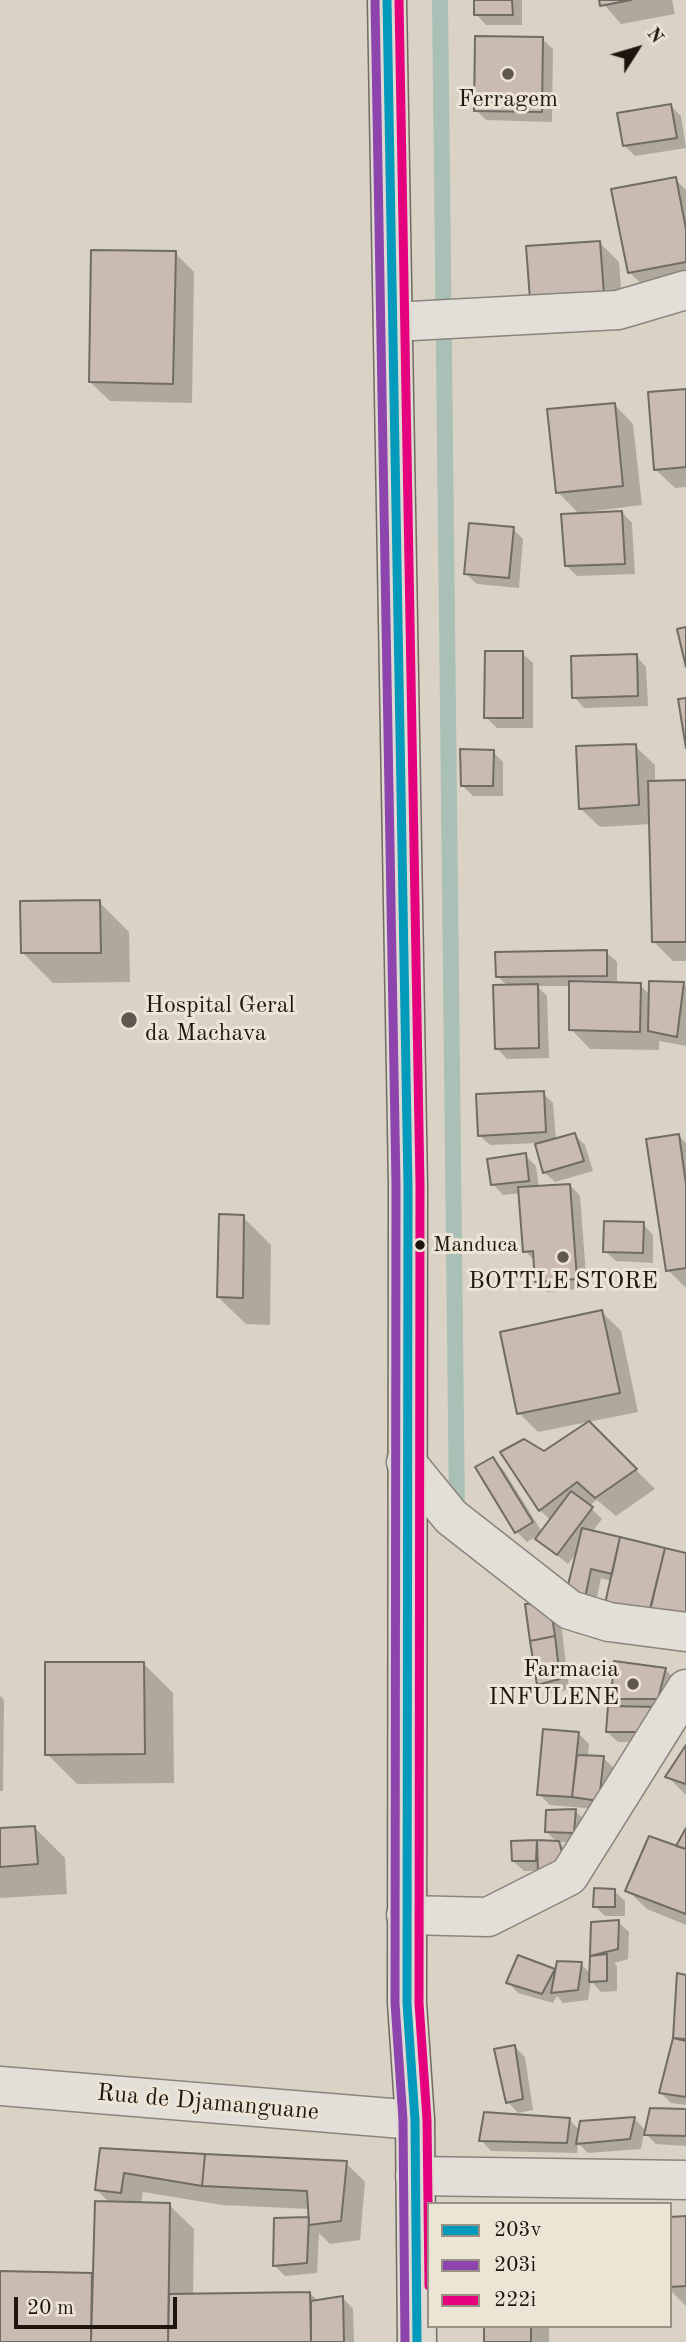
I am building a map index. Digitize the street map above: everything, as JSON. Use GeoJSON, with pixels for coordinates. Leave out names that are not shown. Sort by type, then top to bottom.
{"type":"FeatureCollection","features":[{"type":"Feature","properties":{"kind":"main road"},"geometry":{"type":"LineString","coordinates":[[387,0],[408,1185],[406,1915],[407,2003],[415,2119],[417,2342]]}},
{"type":"Feature","properties":{"kind":"street"},"geometry":{"type":"LineString","coordinates":[[393,322],[618,310],[686,289]]}},
{"type":"Feature","properties":{"kind":"street"},"geometry":{"type":"LineString","coordinates":[[406,1462],[451,1517],[570,1610],[609,1622],[686,1632]]}},
{"type":"Feature","properties":{"kind":"street"},"geometry":{"type":"LineString","coordinates":[[406,1915],[488,1917],[569,1876],[686,1689]]}},
{"type":"Feature","properties":{"kind":"street","name":"Rua de Djamanguane"},"geometry":{"type":"LineString","coordinates":[[0,2087],[415,2119]]}},
{"type":"Feature","properties":{"kind":"street"},"geometry":{"type":"LineString","coordinates":[[415,2176],[686,2180]]}},
{"type":"Feature","properties":{"kind":"building"},"geometry":{"type":"Polygon","coordinates":[[[474,0],[512,0],[513,15],[474,15],[474,0]]]}},
{"type":"Feature","properties":{"kind":"building"},"geometry":{"type":"Polygon","coordinates":[[[599,0],[631,0],[600,6],[599,0]]]}},
{"type":"Feature","properties":{"kind":"building","name":"Ferragem"},"geometry":{"type":"Polygon","coordinates":[[[475,36],[543,37],[542,112],[474,111],[475,36]]]}},
{"type":"Feature","properties":{"kind":"building"},"geometry":{"type":"Polygon","coordinates":[[[671,104],[677,138],[623,146],[617,113],[671,104]]]}},
{"type":"Feature","properties":{"kind":"building"},"geometry":{"type":"Polygon","coordinates":[[[676,177],[686,229],[686,262],[628,273],[611,189],[676,177]]]}},
{"type":"Feature","properties":{"kind":"building"},"geometry":{"type":"Polygon","coordinates":[[[600,241],[605,307],[531,313],[526,246],[600,241]]]}},
{"type":"Feature","properties":{"kind":"building"},"geometry":{"type":"Polygon","coordinates":[[[91,250],[176,251],[173,384],[89,382],[91,250]]]}},
{"type":"Feature","properties":{"kind":"building"},"geometry":{"type":"Polygon","coordinates":[[[686,389],[686,467],[654,470],[648,392],[686,389]]]}},
{"type":"Feature","properties":{"kind":"building"},"geometry":{"type":"Polygon","coordinates":[[[615,403],[623,486],[556,493],[547,409],[615,403]]]}},
{"type":"Feature","properties":{"kind":"building"},"geometry":{"type":"Polygon","coordinates":[[[622,511],[625,564],[565,566],[561,514],[622,511]]]}},
{"type":"Feature","properties":{"kind":"building"},"geometry":{"type":"Polygon","coordinates":[[[469,523],[514,527],[509,578],[464,574],[469,523]]]}},
{"type":"Feature","properties":{"kind":"building"},"geometry":{"type":"Polygon","coordinates":[[[686,627],[686,667],[677,629],[686,627]]]}},
{"type":"Feature","properties":{"kind":"building"},"geometry":{"type":"Polygon","coordinates":[[[485,651],[523,651],[523,718],[484,718],[485,651]]]}},
{"type":"Feature","properties":{"kind":"building"},"geometry":{"type":"Polygon","coordinates":[[[637,654],[638,696],[572,698],[571,656],[637,654]]]}},
{"type":"Feature","properties":{"kind":"building"},"geometry":{"type":"Polygon","coordinates":[[[686,698],[686,748],[678,699],[686,698]]]}},
{"type":"Feature","properties":{"kind":"building"},"geometry":{"type":"Polygon","coordinates":[[[636,744],[639,805],[579,809],[576,746],[636,744]]]}},
{"type":"Feature","properties":{"kind":"building"},"geometry":{"type":"Polygon","coordinates":[[[460,749],[494,750],[493,786],[461,786],[460,749]]]}},
{"type":"Feature","properties":{"kind":"building"},"geometry":{"type":"Polygon","coordinates":[[[686,780],[686,942],[652,942],[648,781],[686,780]]]}},
{"type":"Feature","properties":{"kind":"building"},"geometry":{"type":"Polygon","coordinates":[[[100,900],[101,953],[21,953],[20,901],[100,900]]]}},
{"type":"Feature","properties":{"kind":"building"},"geometry":{"type":"Polygon","coordinates":[[[607,950],[607,976],[496,977],[495,952],[607,950]]]}},
{"type":"Feature","properties":{"kind":"building"},"geometry":{"type":"Polygon","coordinates":[[[569,981],[641,983],[640,1032],[569,1030],[569,981]]]}},
{"type":"Feature","properties":{"kind":"building"},"geometry":{"type":"Polygon","coordinates":[[[649,981],[684,982],[677,1037],[648,1031],[649,981]]]}},
{"type":"Feature","properties":{"kind":"building"},"geometry":{"type":"Polygon","coordinates":[[[538,984],[539,1048],[495,1049],[493,985],[538,984]]]}},
{"type":"Feature","properties":{"kind":"building"},"geometry":{"type":"Polygon","coordinates":[[[544,1091],[546,1132],[478,1136],[476,1094],[544,1091]]]}},
{"type":"Feature","properties":{"kind":"building"},"geometry":{"type":"Polygon","coordinates":[[[575,1133],[584,1161],[543,1173],[535,1144],[575,1133]]]}},
{"type":"Feature","properties":{"kind":"building"},"geometry":{"type":"Polygon","coordinates":[[[679,1134],[686,1184],[686,1268],[666,1271],[646,1139],[679,1134]]]}},
{"type":"Feature","properties":{"kind":"building"},"geometry":{"type":"Polygon","coordinates":[[[526,1153],[529,1181],[491,1185],[487,1159],[526,1153]]]}},
{"type":"Feature","properties":{"kind":"building"},"geometry":{"type":"Polygon","coordinates":[[[570,1184],[577,1279],[535,1282],[533,1251],[523,1252],[518,1187],[570,1184]]]}},
{"type":"Feature","properties":{"kind":"building"},"geometry":{"type":"Polygon","coordinates":[[[219,1214],[244,1215],[243,1298],[217,1297],[219,1214]]]}},
{"type":"Feature","properties":{"kind":"building"},"geometry":{"type":"Polygon","coordinates":[[[604,1221],[644,1222],[643,1253],[603,1252],[604,1221]]]}},
{"type":"Feature","properties":{"kind":"building"},"geometry":{"type":"Polygon","coordinates":[[[602,1310],[620,1393],[517,1414],[500,1332],[602,1310]]]}},
{"type":"Feature","properties":{"kind":"building"},"geometry":{"type":"Polygon","coordinates":[[[589,1421],[637,1469],[595,1498],[577,1482],[539,1511],[500,1452],[524,1439],[544,1451],[589,1421]]]}},
{"type":"Feature","properties":{"kind":"building"},"geometry":{"type":"Polygon","coordinates":[[[493,1457],[533,1522],[515,1533],[475,1467],[493,1457]]]}},
{"type":"Feature","properties":{"kind":"building"},"geometry":{"type":"Polygon","coordinates":[[[571,1491],[593,1507],[557,1555],[535,1539],[571,1491]]]}},
{"type":"Feature","properties":{"kind":"building"},"geometry":{"type":"Polygon","coordinates":[[[582,1528],[620,1537],[612,1574],[591,1569],[585,1598],[566,1593],[582,1528]]]}},
{"type":"Feature","properties":{"kind":"building"},"geometry":{"type":"Polygon","coordinates":[[[620,1537],[665,1548],[648,1619],[604,1608],[620,1537]]]}},
{"type":"Feature","properties":{"kind":"building"},"geometry":{"type":"Polygon","coordinates":[[[665,1548],[686,1553],[686,1618],[650,1609],[665,1548]]]}},
{"type":"Feature","properties":{"kind":"building"},"geometry":{"type":"Polygon","coordinates":[[[550,1603],[555,1636],[530,1641],[525,1604],[550,1603]]]}},
{"type":"Feature","properties":{"kind":"building"},"geometry":{"type":"Polygon","coordinates":[[[555,1636],[560,1679],[537,1685],[530,1641],[555,1636]]]}},
{"type":"Feature","properties":{"kind":"building"},"geometry":{"type":"Polygon","coordinates":[[[614,1661],[666,1668],[658,1699],[611,1699],[614,1661]]]}},
{"type":"Feature","properties":{"kind":"building"},"geometry":{"type":"Polygon","coordinates":[[[45,1662],[144,1662],[145,1754],[45,1755],[45,1662]]]}},
{"type":"Feature","properties":{"kind":"building"},"geometry":{"type":"Polygon","coordinates":[[[608,1706],[660,1707],[658,1732],[606,1732],[608,1706]]]}},
{"type":"Feature","properties":{"kind":"building"},"geometry":{"type":"Polygon","coordinates":[[[543,1729],[579,1732],[572,1797],[537,1795],[543,1729]]]}},
{"type":"Feature","properties":{"kind":"building"},"geometry":{"type":"Polygon","coordinates":[[[686,1745],[686,1784],[665,1777],[686,1745]]]}},
{"type":"Feature","properties":{"kind":"building"},"geometry":{"type":"Polygon","coordinates":[[[577,1755],[604,1756],[599,1801],[572,1797],[577,1755]]]}},
{"type":"Feature","properties":{"kind":"building"},"geometry":{"type":"Polygon","coordinates":[[[576,1809],[574,1833],[545,1832],[546,1810],[576,1809]]]}},
{"type":"Feature","properties":{"kind":"building"},"geometry":{"type":"Polygon","coordinates":[[[35,1826],[38,1864],[0,1867],[0,1828],[35,1826]]]}},
{"type":"Feature","properties":{"kind":"building"},"geometry":{"type":"Polygon","coordinates":[[[686,1828],[686,1849],[676,1846],[686,1828]]]}},
{"type":"Feature","properties":{"kind":"building"},"geometry":{"type":"Polygon","coordinates":[[[649,1836],[686,1849],[686,1914],[625,1891],[649,1836]]]}},
{"type":"Feature","properties":{"kind":"building"},"geometry":{"type":"Polygon","coordinates":[[[537,1840],[536,1861],[512,1861],[511,1841],[537,1840]]]}},
{"type":"Feature","properties":{"kind":"building"},"geometry":{"type":"Polygon","coordinates":[[[537,1840],[559,1841],[565,1863],[538,1873],[537,1840]]]}},
{"type":"Feature","properties":{"kind":"building"},"geometry":{"type":"Polygon","coordinates":[[[594,1888],[615,1889],[615,1907],[593,1907],[594,1888]]]}},
{"type":"Feature","properties":{"kind":"building"},"geometry":{"type":"Polygon","coordinates":[[[619,1920],[618,1949],[590,1956],[591,1922],[619,1920]]]}},
{"type":"Feature","properties":{"kind":"building"},"geometry":{"type":"Polygon","coordinates":[[[607,1954],[607,1981],[589,1982],[590,1956],[607,1954]]]}},
{"type":"Feature","properties":{"kind":"building"},"geometry":{"type":"Polygon","coordinates":[[[518,1955],[555,1969],[542,1994],[506,1983],[518,1955]]]}},
{"type":"Feature","properties":{"kind":"building"},"geometry":{"type":"Polygon","coordinates":[[[557,1961],[582,1962],[578,1990],[551,1993],[557,1961]]]}},
{"type":"Feature","properties":{"kind":"building"},"geometry":{"type":"Polygon","coordinates":[[[677,1973],[686,1975],[686,2039],[673,2038],[677,1973]]]}},
{"type":"Feature","properties":{"kind":"building"},"geometry":{"type":"Polygon","coordinates":[[[673,2038],[686,2041],[686,2097],[659,2093],[673,2038]]]}},
{"type":"Feature","properties":{"kind":"building"},"geometry":{"type":"Polygon","coordinates":[[[515,2045],[523,2099],[506,2103],[494,2049],[515,2045]]]}},
{"type":"Feature","properties":{"kind":"building"},"geometry":{"type":"Polygon","coordinates":[[[650,2108],[686,2109],[686,2136],[644,2135],[650,2108]]]}},
{"type":"Feature","properties":{"kind":"building"},"geometry":{"type":"Polygon","coordinates":[[[484,2112],[570,2118],[567,2143],[479,2141],[484,2112]]]}},
{"type":"Feature","properties":{"kind":"building"},"geometry":{"type":"Polygon","coordinates":[[[635,2117],[630,2139],[576,2144],[580,2121],[635,2117]]]}},
{"type":"Feature","properties":{"kind":"building"},"geometry":{"type":"Polygon","coordinates":[[[100,2148],[205,2154],[202,2186],[124,2173],[121,2193],[95,2190],[100,2148]]]}},
{"type":"Feature","properties":{"kind":"building"},"geometry":{"type":"Polygon","coordinates":[[[205,2154],[347,2161],[341,2221],[309,2225],[307,2191],[202,2186],[205,2154]]]}},
{"type":"Feature","properties":{"kind":"building"},"geometry":{"type":"Polygon","coordinates":[[[95,2201],[170,2203],[168,2342],[91,2342],[95,2201]]]}},
{"type":"Feature","properties":{"kind":"building"},"geometry":{"type":"Polygon","coordinates":[[[686,2216],[686,2286],[672,2287],[672,2217],[686,2216]]]}},
{"type":"Feature","properties":{"kind":"building"},"geometry":{"type":"Polygon","coordinates":[[[309,2217],[307,2263],[273,2266],[274,2218],[309,2217]]]}},
{"type":"Feature","properties":{"kind":"building"},"geometry":{"type":"Polygon","coordinates":[[[0,2271],[92,2273],[91,2342],[0,2342],[0,2271]]]}},
{"type":"Feature","properties":{"kind":"building"},"geometry":{"type":"Polygon","coordinates":[[[310,2292],[311,2342],[168,2342],[169,2294],[310,2292]]]}},
{"type":"Feature","properties":{"kind":"building"},"geometry":{"type":"Polygon","coordinates":[[[343,2296],[344,2342],[311,2342],[311,2301],[343,2296]]]}},
{"type":"Feature","properties":{"kind":"building"},"geometry":{"type":"Polygon","coordinates":[[[484,2328],[531,2328],[531,2342],[484,2342],[484,2328]]]}},
{"type":"Feature","properties":{"kind":"waterway"},"geometry":{"type":"LineString","coordinates":[[440,0],[457,1511]]}},
{"type":"Feature","properties":{"kind":"transit line","name":"203i"},"geometry":{"type":"LineString","coordinates":[[375,0],[396,1185],[395,2003],[403,2120],[405,2342]]}},
{"type":"Feature","properties":{"kind":"transit line","name":"203v"},"geometry":{"type":"LineString","coordinates":[[387,0],[408,1185],[407,2003],[415,2120],[417,2342]]}},
{"type":"Feature","properties":{"kind":"transit line","name":"222i"},"geometry":{"type":"LineString","coordinates":[[399,0],[420,1185],[419,2003],[427,2120],[428,2202]]}},
{"type":"Feature","properties":{"kind":"place","name":"Ferragem"},"geometry":{"type":"Point","coordinates":[508,74]}},
{"type":"Feature","properties":{"kind":"place","name":"Hospital Geral da Machava"},"geometry":{"type":"Point","coordinates":[129,1020]}},
{"type":"Feature","properties":{"kind":"place","name":"Manduca"},"geometry":{"type":"Point","coordinates":[420,1245]}},
{"type":"Feature","properties":{"kind":"place","name":"BOTTLE STORE"},"geometry":{"type":"Point","coordinates":[563,1257]}},
{"type":"Feature","properties":{"kind":"place","name":"Farmacia INFULENE"},"geometry":{"type":"Point","coordinates":[633,1684]}}]}
